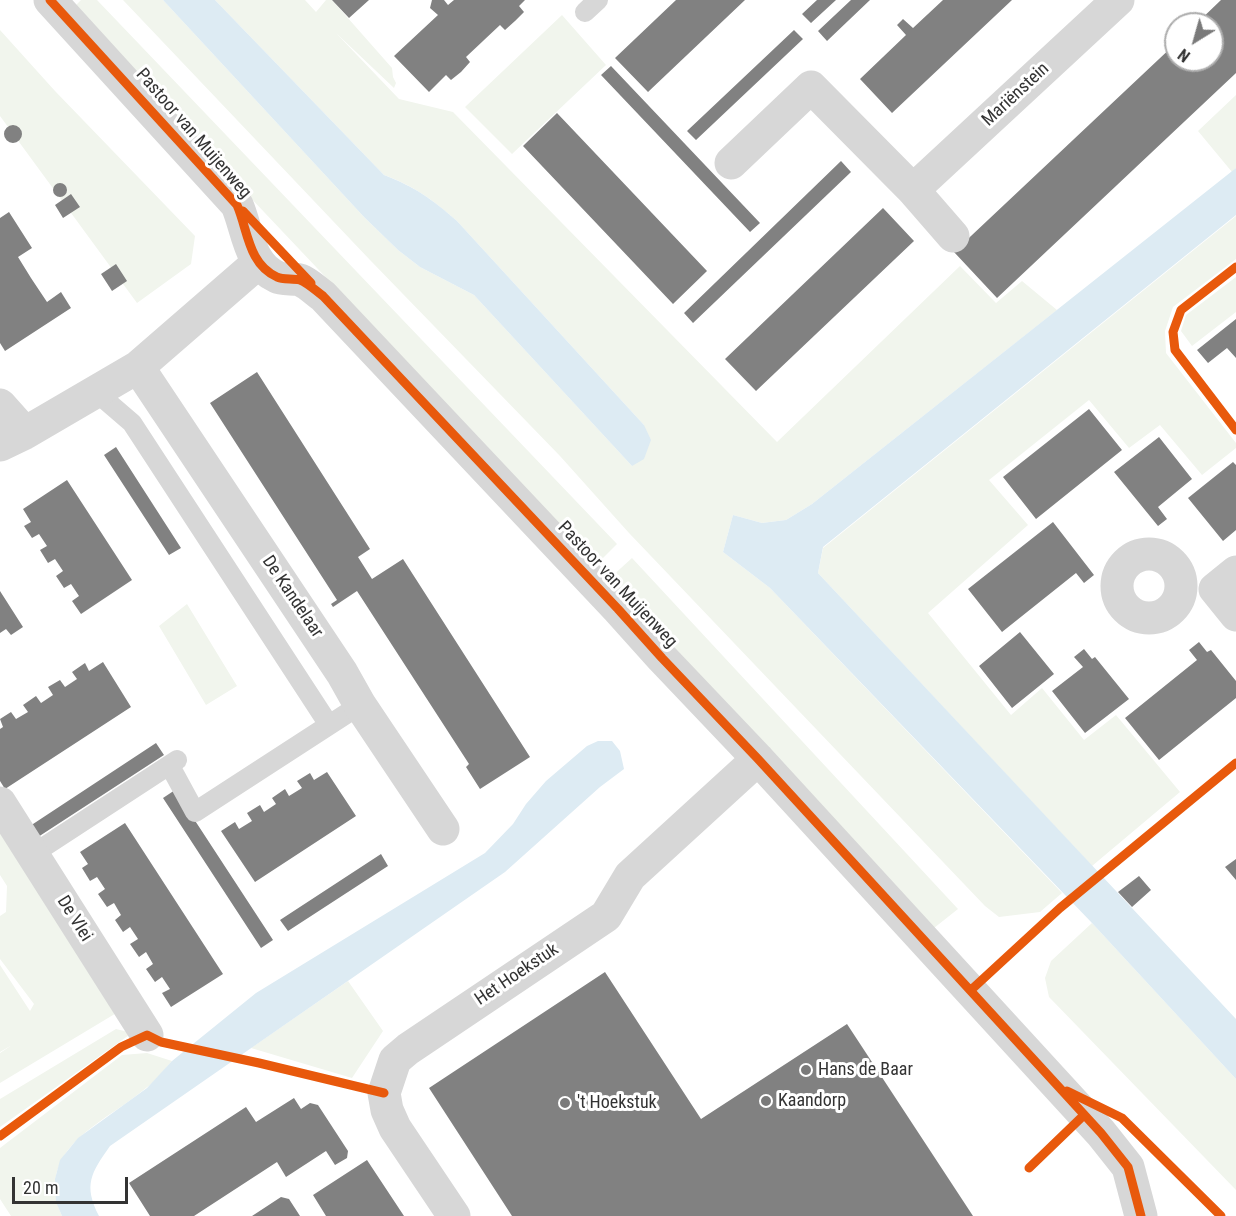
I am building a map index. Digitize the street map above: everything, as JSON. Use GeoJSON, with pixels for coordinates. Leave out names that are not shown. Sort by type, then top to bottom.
{"type":"FeatureCollection","features":[{"type":"Feature","properties":{"kind":"street","name":"Pastoor van Muijenweg"},"geometry":{"type":"LineString","coordinates":[[50,0],[237,205],[246,224],[249,244],[258,262],[277,277],[301,280],[323,296],[758,759],[1101,1133],[1128,1167],[1141,1216]]}},
{"type":"Feature","properties":{"kind":"street","name":"Mariënstein"},"geometry":{"type":"LineString","coordinates":[[913,190],[1118,0]]}},
{"type":"Feature","properties":{"kind":"street"},"geometry":{"type":"LineString","coordinates":[[731,163],[811,87],[913,190],[953,236]]}},
{"type":"Feature","properties":{"kind":"street"},"geometry":{"type":"LineString","coordinates":[[0,405],[13,439],[138,367],[258,262]]}},
{"type":"Feature","properties":{"kind":"street","name":"De Kandelaar"},"geometry":{"type":"LineString","coordinates":[[138,367],[443,829]]}},
{"type":"Feature","properties":{"kind":"street"},"geometry":{"type":"LineString","coordinates":[[1180,582],[1225,580],[1236,615]]}},
{"type":"Feature","properties":{"kind":"street","name":"Het Hoekstuk"},"geometry":{"type":"LineString","coordinates":[[454,1216],[395,1128],[387,1110],[384,1093],[395,1060],[408,1048],[606,916],[630,876],[758,759]]}},
{"type":"Feature","properties":{"kind":"street","name":"De Vlei"},"geometry":{"type":"LineString","coordinates":[[0,803],[147,1035]]}},
{"type":"Feature","properties":{"kind":"lane"},"geometry":{"type":"LineString","coordinates":[[96,392],[132,423],[329,725]]}},
{"type":"Feature","properties":{"kind":"lane"},"geometry":{"type":"LineString","coordinates":[[33,854],[174,763],[195,812],[360,705]]}},
{"type":"Feature","properties":{"kind":"shaded area"},"geometry":{"type":"Polygon","coordinates":[[[81,0],[97,0],[617,544],[597,564],[72,9],[81,0]]]}},
{"type":"Feature","properties":{"kind":"shaded area"},"geometry":{"type":"Polygon","coordinates":[[[123,0],[163,0],[364,217],[398,250],[420,267],[474,295],[632,466],[644,425],[457,221],[423,194],[384,175],[215,0],[305,0],[316,12],[326,0],[332,0],[392,68],[396,83],[394,88],[336,33],[399,99],[453,112],[777,442],[960,266],[996,303],[1022,281],[1057,310],[812,504],[786,520],[762,523],[733,515],[723,552],[770,588],[1062,893],[1040,912],[999,917],[985,906],[629,533],[560,456],[123,0]]]}},
{"type":"Feature","properties":{"kind":"shaded area"},"geometry":{"type":"Polygon","coordinates":[[[163,0],[215,0],[384,175],[423,194],[457,221],[644,425],[651,440],[644,459],[632,466],[474,295],[420,267],[398,250],[364,217],[163,0]]]}},
{"type":"Feature","properties":{"kind":"shaded area"},"geometry":{"type":"Polygon","coordinates":[[[562,15],[606,65],[512,154],[465,107],[562,15]]]}},
{"type":"Feature","properties":{"kind":"shaded area"},"geometry":{"type":"Polygon","coordinates":[[[0,30],[55,91],[195,236],[191,264],[137,303],[0,116],[0,30]]]}},
{"type":"Feature","properties":{"kind":"shaded area"},"geometry":{"type":"Polygon","coordinates":[[[1236,95],[1236,168],[1232,172],[1198,131],[1236,95]]]}},
{"type":"Feature","properties":{"kind":"shaded area"},"geometry":{"type":"Polygon","coordinates":[[[1236,168],[1236,215],[823,547],[818,573],[1236,1019],[1236,1079],[1092,923],[770,588],[723,552],[733,515],[762,523],[786,520],[812,504],[1236,168]]]}},
{"type":"Feature","properties":{"kind":"shaded area"},"geometry":{"type":"Polygon","coordinates":[[[1236,216],[1236,259],[1173,307],[1165,331],[1166,353],[1236,443],[1236,448],[1202,475],[1160,425],[1129,448],[1089,400],[989,480],[1028,525],[928,613],[1011,715],[1042,688],[1084,740],[1116,715],[1180,792],[1092,866],[818,573],[823,548],[1236,216]]]}},
{"type":"Feature","properties":{"kind":"shaded area"},"geometry":{"type":"Polygon","coordinates":[[[1236,277],[1236,312],[1192,346],[1181,331],[1186,315],[1236,277]]]}},
{"type":"Feature","properties":{"kind":"shaded area"},"geometry":{"type":"Polygon","coordinates":[[[632,558],[958,909],[934,928],[610,578],[632,558]]]}},
{"type":"Feature","properties":{"kind":"shaded area"},"geometry":{"type":"Polygon","coordinates":[[[187,604],[237,686],[206,705],[159,626],[187,604]]]}},
{"type":"Feature","properties":{"kind":"shaded area"},"geometry":{"type":"Polygon","coordinates":[[[598,741],[612,741],[620,751],[624,769],[600,787],[505,872],[110,1146],[91,1180],[91,1196],[99,1216],[62,1216],[56,1202],[55,1179],[60,1160],[78,1138],[147,1088],[172,1061],[256,993],[485,853],[513,824],[526,804],[546,781],[587,746],[598,741]]]}},
{"type":"Feature","properties":{"kind":"shaded area"},"geometry":{"type":"Polygon","coordinates":[[[0,813],[123,1009],[0,1083],[0,1053],[12,1045],[0,1052],[0,965],[30,1011],[34,1004],[0,959],[0,916],[6,912],[7,886],[0,875],[0,813]]]}},
{"type":"Feature","properties":{"kind":"shaded area"},"geometry":{"type":"Polygon","coordinates":[[[1092,923],[1236,1079],[1236,1190],[1049,997],[1045,978],[1051,961],[1092,923]]]}},
{"type":"Feature","properties":{"kind":"shaded area"},"geometry":{"type":"Polygon","coordinates":[[[348,981],[383,1031],[352,1078],[251,1048],[348,981]]]}},
{"type":"Feature","properties":{"kind":"shaded area"},"geometry":{"type":"Polygon","coordinates":[[[116,1029],[132,1033],[0,1127],[0,1099],[116,1029]]]}},
{"type":"Feature","properties":{"kind":"shaded area"},"geometry":{"type":"Polygon","coordinates":[[[147,1053],[172,1061],[150,1085],[93,1126],[65,1155],[57,1172],[56,1192],[62,1216],[11,1216],[0,1199],[0,1148],[122,1055],[147,1053]]]}},
{"type":"Feature","properties":{"kind":"building"},"geometry":{"type":"Polygon","coordinates":[[[332,0],[369,0],[349,18],[332,0]]]}},
{"type":"Feature","properties":{"kind":"building"},"geometry":{"type":"Polygon","coordinates":[[[432,0],[444,0],[448,5],[454,0],[525,0],[519,6],[524,12],[515,21],[505,30],[500,25],[466,57],[470,62],[461,72],[451,80],[446,75],[429,92],[394,56],[438,15],[430,8],[432,0]]]}},
{"type":"Feature","properties":{"kind":"building"},"geometry":{"type":"Polygon","coordinates":[[[676,0],[745,0],[648,92],[615,58],[676,0]]]}},
{"type":"Feature","properties":{"kind":"building"},"geometry":{"type":"Polygon","coordinates":[[[817,0],[836,0],[811,23],[802,14],[817,0]]]}},
{"type":"Feature","properties":{"kind":"building"},"geometry":{"type":"Polygon","coordinates":[[[851,0],[870,0],[827,41],[818,31],[851,0]]]}},
{"type":"Feature","properties":{"kind":"building"},"geometry":{"type":"Polygon","coordinates":[[[943,0],[1012,0],[892,113],[860,79],[906,35],[897,25],[903,19],[913,28],[943,0]]]}},
{"type":"Feature","properties":{"kind":"building"},"geometry":{"type":"Polygon","coordinates":[[[1221,0],[1236,0],[1236,73],[997,298],[954,252],[1164,54],[1164,72],[1224,72],[1224,12],[1208,12],[1221,0]]]}},
{"type":"Feature","properties":{"kind":"building"},"geometry":{"type":"Polygon","coordinates":[[[794,30],[803,39],[696,140],[687,131],[794,30]]]}},
{"type":"Feature","properties":{"kind":"building"},"geometry":{"type":"Polygon","coordinates":[[[611,66],[760,223],[750,232],[601,75],[611,66]]]}},
{"type":"Feature","properties":{"kind":"building"},"geometry":{"type":"Polygon","coordinates":[[[557,113],[707,271],[673,304],[523,146],[557,113]]]}},
{"type":"Feature","properties":{"kind":"building"},"geometry":{"type":"Polygon","coordinates":[[[13,125],[19,128],[22,134],[19,140],[13,143],[7,140],[4,134],[7,128],[13,125]]]}},
{"type":"Feature","properties":{"kind":"building"},"geometry":{"type":"Polygon","coordinates":[[[841,161],[851,172],[693,323],[684,313],[841,161]]]}},
{"type":"Feature","properties":{"kind":"building"},"geometry":{"type":"Polygon","coordinates":[[[57,183],[63,183],[67,190],[63,197],[57,197],[53,193],[53,187],[57,183]]]}},
{"type":"Feature","properties":{"kind":"building"},"geometry":{"type":"Polygon","coordinates":[[[71,194],[80,207],[63,218],[55,205],[71,194]]]}},
{"type":"Feature","properties":{"kind":"building"},"geometry":{"type":"Polygon","coordinates":[[[883,208],[914,241],[756,391],[725,359],[883,208]]]}},
{"type":"Feature","properties":{"kind":"building"},"geometry":{"type":"Polygon","coordinates":[[[9,212],[32,248],[18,257],[31,278],[47,302],[61,292],[71,308],[5,351],[0,343],[0,218],[9,212]]]}},
{"type":"Feature","properties":{"kind":"building"},"geometry":{"type":"Polygon","coordinates":[[[116,264],[127,281],[112,291],[101,274],[116,264]]]}},
{"type":"Feature","properties":{"kind":"building"},"geometry":{"type":"Polygon","coordinates":[[[1236,319],[1236,358],[1227,348],[1208,363],[1197,350],[1236,319]]]}},
{"type":"Feature","properties":{"kind":"building"},"geometry":{"type":"Polygon","coordinates":[[[257,372],[370,549],[358,557],[372,579],[403,559],[530,757],[480,789],[466,767],[469,764],[357,591],[333,607],[331,604],[337,600],[210,403],[257,372]]]}},
{"type":"Feature","properties":{"kind":"building"},"geometry":{"type":"Polygon","coordinates":[[[1089,409],[1122,450],[1036,519],[1003,477],[1089,409]]]}},
{"type":"Feature","properties":{"kind":"building"},"geometry":{"type":"Polygon","coordinates":[[[1159,437],[1192,479],[1158,507],[1167,519],[1158,526],[1114,472],[1159,437]]]}},
{"type":"Feature","properties":{"kind":"building"},"geometry":{"type":"Polygon","coordinates":[[[116,447],[181,548],[169,555],[104,455],[116,447]]]}},
{"type":"Feature","properties":{"kind":"building"},"geometry":{"type":"Polygon","coordinates":[[[1233,462],[1236,465],[1236,530],[1223,541],[1188,498],[1233,462]]]}},
{"type":"Feature","properties":{"kind":"building"},"geometry":{"type":"Polygon","coordinates":[[[67,480],[132,580],[81,614],[72,601],[79,596],[71,584],[64,588],[56,576],[63,571],[55,559],[48,563],[40,550],[47,546],[39,534],[32,538],[24,526],[31,522],[23,509],[67,480]]]}},
{"type":"Feature","properties":{"kind":"building"},"geometry":{"type":"Polygon","coordinates":[[[1053,522],[1094,575],[1084,583],[1076,573],[1002,632],[968,589],[1053,522]]]}},
{"type":"Feature","properties":{"kind":"building"},"geometry":{"type":"Polygon","coordinates":[[[0,591],[23,627],[11,635],[6,629],[0,633],[0,591]]]}},
{"type":"Feature","properties":{"kind":"building"},"geometry":{"type":"Polygon","coordinates":[[[1020,632],[1054,674],[1012,708],[979,666],[1020,632]]]}},
{"type":"Feature","properties":{"kind":"building"},"geometry":{"type":"Polygon","coordinates":[[[1199,642],[1207,652],[1211,650],[1236,681],[1236,698],[1159,760],[1125,718],[1197,660],[1189,650],[1199,642]]]}},
{"type":"Feature","properties":{"kind":"building"},"geometry":{"type":"Polygon","coordinates":[[[1084,649],[1092,659],[1095,657],[1129,699],[1085,733],[1052,691],[1083,667],[1074,657],[1084,649]]]}},
{"type":"Feature","properties":{"kind":"building"},"geometry":{"type":"Polygon","coordinates":[[[103,662],[131,707],[5,789],[0,781],[0,729],[3,727],[0,719],[11,712],[16,719],[28,712],[23,705],[36,696],[41,703],[53,695],[48,687],[60,680],[65,687],[77,679],[72,672],[85,663],[89,671],[103,662]]]}},
{"type":"Feature","properties":{"kind":"building"},"geometry":{"type":"Polygon","coordinates":[[[156,743],[164,755],[38,837],[30,826],[156,743]]]}},
{"type":"Feature","properties":{"kind":"building"},"geometry":{"type":"Polygon","coordinates":[[[327,772],[356,816],[255,882],[221,831],[235,822],[239,829],[252,821],[247,813],[260,805],[264,812],[276,804],[272,798],[285,789],[289,796],[302,788],[297,781],[310,773],[314,780],[327,772]]]}},
{"type":"Feature","properties":{"kind":"building"},"geometry":{"type":"Polygon","coordinates":[[[175,790],[273,940],[261,948],[163,798],[175,790]]]}},
{"type":"Feature","properties":{"kind":"building"},"geometry":{"type":"Polygon","coordinates":[[[125,823],[223,974],[171,1007],[162,993],[170,989],[162,977],[155,982],[146,969],[153,964],[146,952],[139,957],[130,944],[138,939],[130,927],[123,932],[115,920],[121,915],[114,903],[107,907],[98,894],[105,889],[97,877],[90,881],[82,868],[88,864],[80,852],[125,823]]]}},
{"type":"Feature","properties":{"kind":"building"},"geometry":{"type":"Polygon","coordinates":[[[381,854],[388,866],[288,931],[280,920],[381,854]]]}},
{"type":"Feature","properties":{"kind":"building"},"geometry":{"type":"Polygon","coordinates":[[[1236,859],[1236,880],[1225,867],[1236,859]]]}},
{"type":"Feature","properties":{"kind":"building"},"geometry":{"type":"Polygon","coordinates":[[[1139,876],[1151,890],[1132,907],[1118,892],[1139,876]]]}},
{"type":"Feature","properties":{"kind":"building","name":"'t Hoekstuk"},"geometry":{"type":"Polygon","coordinates":[[[605,972],[701,1119],[847,1024],[973,1216],[512,1216],[429,1088],[605,972]]]}},
{"type":"Feature","properties":{"kind":"building"},"geometry":{"type":"Polygon","coordinates":[[[294,1098],[301,1109],[310,1103],[318,1105],[348,1151],[347,1158],[335,1165],[326,1151],[286,1177],[277,1162],[194,1216],[150,1216],[129,1183],[246,1107],[256,1122],[294,1098]]]}},
{"type":"Feature","properties":{"kind":"building"},"geometry":{"type":"Polygon","coordinates":[[[367,1160],[404,1216],[326,1216],[313,1195],[367,1160]]]}},
{"type":"Feature","properties":{"kind":"building"},"geometry":{"type":"Polygon","coordinates":[[[281,1197],[289,1199],[300,1216],[252,1216],[281,1197]]]}},
{"type":"Feature","properties":{"kind":"cycle path"},"geometry":{"type":"LineString","coordinates":[[50,0],[237,205],[250,246],[260,264],[277,277],[300,280],[323,296],[758,759],[1101,1133],[1128,1167],[1141,1216]]}},
{"type":"Feature","properties":{"kind":"cycle path"},"geometry":{"type":"LineString","coordinates":[[243,211],[311,283]]}},
{"type":"Feature","properties":{"kind":"cycle path"},"geometry":{"type":"LineString","coordinates":[[1236,267],[1181,310],[1173,332],[1175,350],[1236,430]]}},
{"type":"Feature","properties":{"kind":"cycle path"},"geometry":{"type":"LineString","coordinates":[[971,990],[1060,908],[1236,763]]}},
{"type":"Feature","properties":{"kind":"cycle path"},"geometry":{"type":"LineString","coordinates":[[0,1136],[121,1047],[147,1035],[161,1042],[384,1093]]}},
{"type":"Feature","properties":{"kind":"cycle path"},"geometry":{"type":"LineString","coordinates":[[1067,1091],[1122,1118],[1221,1216]]}},
{"type":"Feature","properties":{"kind":"cycle path"},"geometry":{"type":"LineString","coordinates":[[1029,1168],[1084,1115]]}},
{"type":"Feature","properties":{"kind":"place","name":"Hans de Baar"},"geometry":{"type":"Point","coordinates":[806,1070]}},
{"type":"Feature","properties":{"kind":"place","name":"Kaandorp"},"geometry":{"type":"Point","coordinates":[766,1101]}},
{"type":"Feature","properties":{"kind":"place","name":"'t Hoekstuk"},"geometry":{"type":"Point","coordinates":[565,1103]}}]}
